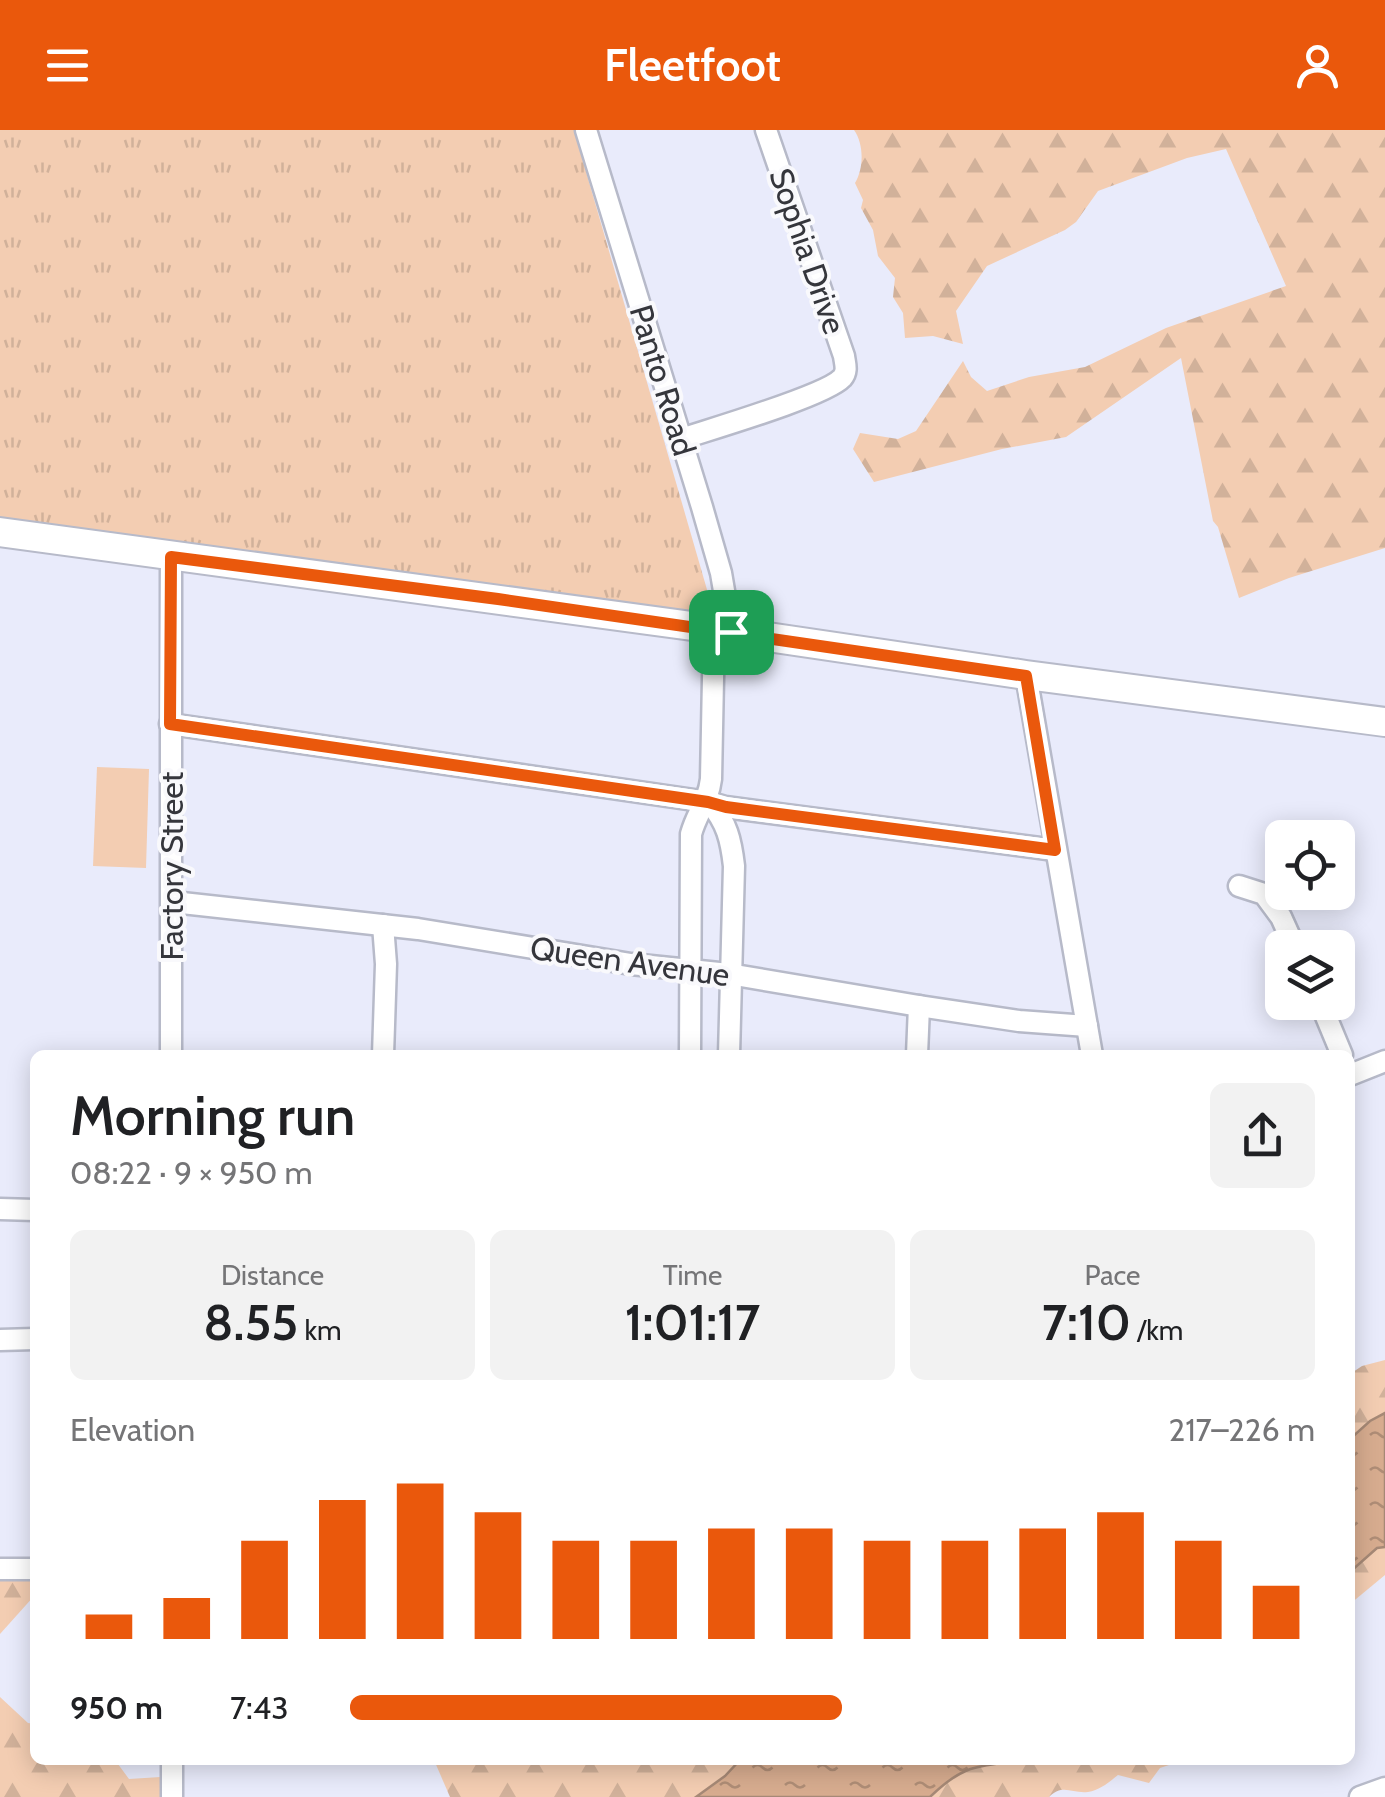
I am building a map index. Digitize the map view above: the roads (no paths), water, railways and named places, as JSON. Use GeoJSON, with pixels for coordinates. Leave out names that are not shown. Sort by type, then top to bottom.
{"type":"FeatureCollection","features":[{"type":"Feature","properties":{"kind":"main road"},"geometry":{"type":"LineString","coordinates":[[0,532],[722,630],[1026,676],[1385,722]]}},
{"type":"Feature","properties":{"kind":"street","name":"Panto Road"},"geometry":{"type":"LineString","coordinates":[[586,130],[721,573],[722,630],[714,755],[708,802],[696,816],[691,834],[690,1050]]}},
{"type":"Feature","properties":{"kind":"street","name":"Sophia Drive"},"geometry":{"type":"LineString","coordinates":[[681,439],[814,394],[840,380],[846,372],[844,356],[766,130]]}},
{"type":"Feature","properties":{"kind":"street","name":"Factory Street"},"geometry":{"type":"LineString","coordinates":[[171,557],[171,1050]]}},
{"type":"Feature","properties":{"kind":"street"},"geometry":{"type":"LineString","coordinates":[[1026,676],[1091,1050]]}},
{"type":"Feature","properties":{"kind":"street"},"geometry":{"type":"LineString","coordinates":[[170,724],[726,807],[1055,850]]}},
{"type":"Feature","properties":{"kind":"street"},"geometry":{"type":"LineString","coordinates":[[708,802],[724,819],[734,866],[729,1050]]}},
{"type":"Feature","properties":{"kind":"street"},"geometry":{"type":"LineString","coordinates":[[1239,886],[1264,894],[1287,930]]}},
{"type":"Feature","properties":{"kind":"street","name":"Queen Avenue"},"geometry":{"type":"LineString","coordinates":[[172,902],[383,925],[729,974],[919,1006],[1087,1026]]}},
{"type":"Feature","properties":{"kind":"street"},"geometry":{"type":"LineString","coordinates":[[383,925],[383,1050]]}},
{"type":"Feature","properties":{"kind":"street"},"geometry":{"type":"LineString","coordinates":[[917,1050],[919,1006]]}},
{"type":"Feature","properties":{"kind":"street"},"geometry":{"type":"LineString","coordinates":[[1327,1020],[1340,1050]]}},
{"type":"Feature","properties":{"kind":"street"},"geometry":{"type":"LineString","coordinates":[[1355,1072],[1385,1061]]}},
{"type":"Feature","properties":{"kind":"street"},"geometry":{"type":"LineString","coordinates":[[0,1210],[30,1210]]}},
{"type":"Feature","properties":{"kind":"street"},"geometry":{"type":"LineString","coordinates":[[0,1340],[30,1340]]}},
{"type":"Feature","properties":{"kind":"street"},"geometry":{"type":"LineString","coordinates":[[0,1568],[30,1569]]}},
{"type":"Feature","properties":{"kind":"street"},"geometry":{"type":"LineString","coordinates":[[172,1765],[172,1797]]}},
{"type":"Feature","properties":{"kind":"street"},"geometry":{"type":"LineString","coordinates":[[1360,1797],[1385,1788]]}},
{"type":"Feature","properties":{"kind":"water"},"geometry":{"type":"Polygon","coordinates":[[[1385,1413],[1385,1547],[1377,1548],[1355,1568],[1355,1434],[1385,1413]]]}},
{"type":"Feature","properties":{"kind":"water"},"geometry":{"type":"Polygon","coordinates":[[[735,1765],[991,1765],[954,1777],[930,1797],[696,1797],[735,1765]]]}}]}
